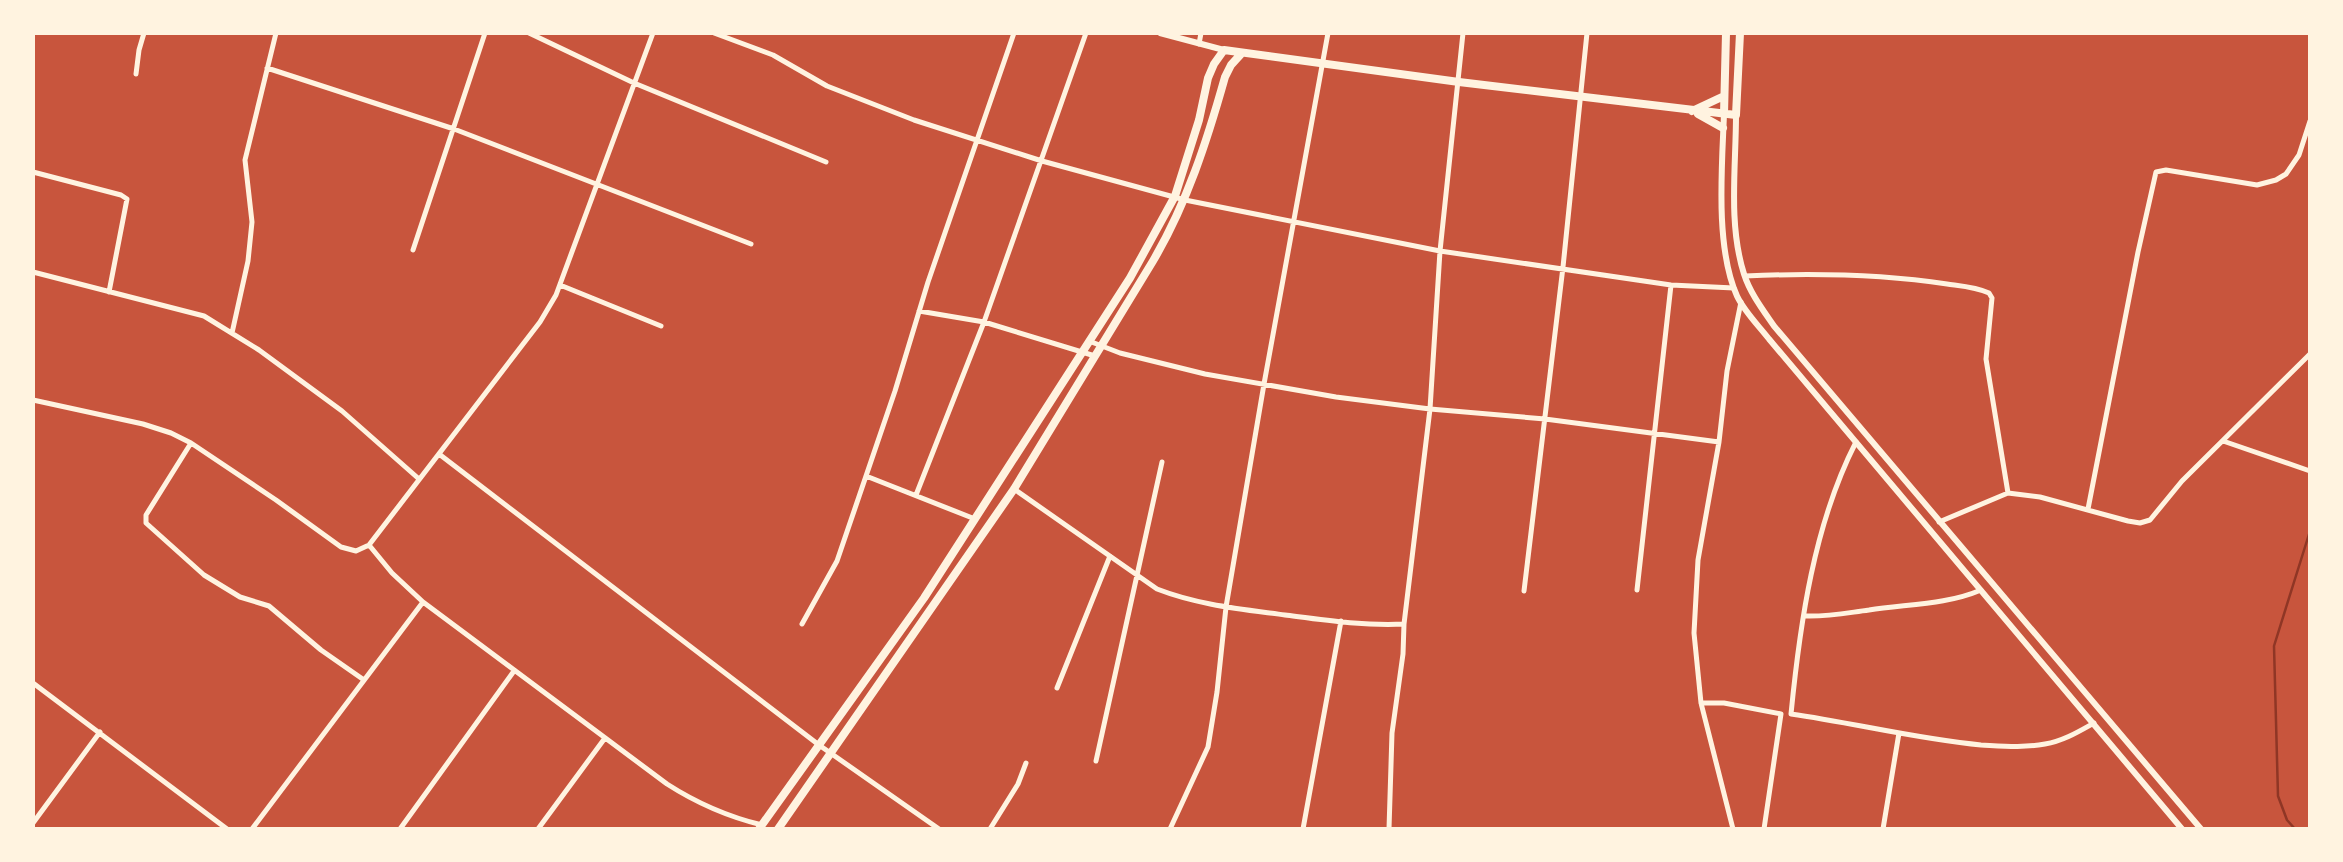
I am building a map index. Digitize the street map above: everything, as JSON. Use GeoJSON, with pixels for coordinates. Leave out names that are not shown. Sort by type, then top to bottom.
{"type":"FeatureCollection","features":[{"type":"Feature","properties":{"kind":"main road"},"geometry":{"type":"LineString","coordinates":[[1724,114],[1726,33]]}},
{"type":"Feature","properties":{"kind":"main road"},"geometry":{"type":"LineString","coordinates":[[760,827],[925,597],[1129,278],[1175,196],[1199,120],[1208,78],[1224,51],[1736,116],[1740,33]]}},
{"type":"Feature","properties":{"kind":"main road"},"geometry":{"type":"LineString","coordinates":[[778,829],[1014,489],[1166,240],[1200,162],[1225,77],[1241,54]]}},
{"type":"Feature","properties":{"kind":"main road"},"geometry":{"type":"LineString","coordinates":[[1692,111],[1724,96]]}},
{"type":"Feature","properties":{"kind":"main road"},"geometry":{"type":"LineString","coordinates":[[1692,111],[1723,128]]}},
{"type":"Feature","properties":{"kind":"street"},"geometry":{"type":"LineString","coordinates":[[136,74],[138,50],[144,33]]}},
{"type":"Feature","properties":{"kind":"street"},"geometry":{"type":"LineString","coordinates":[[232,333],[248,261],[252,222],[245,160],[276,33]]}},
{"type":"Feature","properties":{"kind":"street"},"geometry":{"type":"LineString","coordinates":[[413,250],[485,33]]}},
{"type":"Feature","properties":{"kind":"street"},"geometry":{"type":"LineString","coordinates":[[529,33],[634,83],[826,162]]}},
{"type":"Feature","properties":{"kind":"street"},"geometry":{"type":"LineString","coordinates":[[33,400],[143,424],[191,443],[276,499],[341,547],[351,551],[369,545],[540,322],[560,285],[653,33]]}},
{"type":"Feature","properties":{"kind":"street"},"geometry":{"type":"LineString","coordinates":[[714,33],[773,55],[837,90],[914,120],[1042,161],[1185,200],[1440,251],[1671,285],[1734,288]]}},
{"type":"Feature","properties":{"kind":"street"},"geometry":{"type":"LineString","coordinates":[[802,624],[837,561],[1014,33]]}},
{"type":"Feature","properties":{"kind":"street"},"geometry":{"type":"LineString","coordinates":[[916,495],[984,322],[1042,161],[1066,83],[1086,33]]}},
{"type":"Feature","properties":{"kind":"street"},"geometry":{"type":"LineString","coordinates":[[1160,33],[1224,51]]}},
{"type":"Feature","properties":{"kind":"street"},"geometry":{"type":"LineString","coordinates":[[1199,44],[1201,33]]}},
{"type":"Feature","properties":{"kind":"street"},"geometry":{"type":"LineString","coordinates":[[1170,829],[1208,747],[1226,607],[1328,33]]}},
{"type":"Feature","properties":{"kind":"street"},"geometry":{"type":"LineString","coordinates":[[1389,829],[1392,733],[1430,409],[1440,251],[1463,33]]}},
{"type":"Feature","properties":{"kind":"street"},"geometry":{"type":"LineString","coordinates":[[1524,591],[1563,267],[1587,33]]}},
{"type":"Feature","properties":{"kind":"street"},"geometry":{"type":"LineString","coordinates":[[267,68],[454,129],[751,244]]}},
{"type":"Feature","properties":{"kind":"street"},"geometry":{"type":"LineString","coordinates":[[1724,114],[1723,215],[1728,270],[1741,302],[1769,339],[2182,829]]}},
{"type":"Feature","properties":{"kind":"street"},"geometry":{"type":"LineString","coordinates":[[1736,116],[1735,219],[1738,248],[1745,276],[1758,303],[1774,326],[1939,522],[2201,829]]}},
{"type":"Feature","properties":{"kind":"street"},"geometry":{"type":"LineString","coordinates":[[2088,509],[2156,173],[2165,170],[2257,185],[2276,180],[2286,174],[2299,155],[2310,121]]}},
{"type":"Feature","properties":{"kind":"street"},"geometry":{"type":"LineString","coordinates":[[33,172],[121,195],[127,199],[109,292]]}},
{"type":"Feature","properties":{"kind":"street"},"geometry":{"type":"LineString","coordinates":[[33,272],[199,314],[259,350],[342,411],[419,479]]}},
{"type":"Feature","properties":{"kind":"street"},"geometry":{"type":"LineString","coordinates":[[1745,276],[1790,274],[1870,277],[1935,283],[1989,293],[1992,298],[1986,359],[2008,493]]}},
{"type":"Feature","properties":{"kind":"street"},"geometry":{"type":"LineString","coordinates":[[560,285],[661,326]]}},
{"type":"Feature","properties":{"kind":"street"},"geometry":{"type":"LineString","coordinates":[[1637,590],[1671,285]]}},
{"type":"Feature","properties":{"kind":"street"},"geometry":{"type":"LineString","coordinates":[[1733,829],[1701,703],[1694,633],[1698,560],[1719,442],[1727,371],[1741,302]]}},
{"type":"Feature","properties":{"kind":"street"},"geometry":{"type":"LineString","coordinates":[[919,311],[984,322],[1096,356]]}},
{"type":"Feature","properties":{"kind":"street"},"geometry":{"type":"LineString","coordinates":[[1089,341],[1205,374],[1336,397],[1545,419],[1719,442]]}},
{"type":"Feature","properties":{"kind":"street"},"geometry":{"type":"LineString","coordinates":[[1939,522],[2008,493],[2040,497],[2128,521],[2140,523],[2150,520],[2182,481],[2310,354]]}},
{"type":"Feature","properties":{"kind":"street"},"geometry":{"type":"LineString","coordinates":[[2223,441],[2310,471]]}},
{"type":"Feature","properties":{"kind":"street"},"geometry":{"type":"LineString","coordinates":[[1791,714],[1804,616],[1817,549],[1839,474],[1856,442]]}},
{"type":"Feature","properties":{"kind":"street"},"geometry":{"type":"LineString","coordinates":[[191,443],[146,515],[146,523],[204,575],[240,597],[268,606],[321,650],[365,680]]}},
{"type":"Feature","properties":{"kind":"street"},"geometry":{"type":"LineString","coordinates":[[439,454],[819,745],[939,829]]}},
{"type":"Feature","properties":{"kind":"street"},"geometry":{"type":"LineString","coordinates":[[1096,761],[1162,462]]}},
{"type":"Feature","properties":{"kind":"street"},"geometry":{"type":"LineString","coordinates":[[866,476],[975,519]]}},
{"type":"Feature","properties":{"kind":"street"},"geometry":{"type":"LineString","coordinates":[[1014,489],[1157,589],[1177,597],[1226,607],[1341,621],[1404,624]]}},
{"type":"Feature","properties":{"kind":"street"},"geometry":{"type":"LineString","coordinates":[[369,545],[392,573],[423,602],[685,796],[760,827]]}},
{"type":"Feature","properties":{"kind":"street"},"geometry":{"type":"LineString","coordinates":[[1057,688],[1110,555]]}},
{"type":"Feature","properties":{"kind":"street"},"geometry":{"type":"LineString","coordinates":[[1804,616],[1829,617],[1945,601],[1981,590]]}},
{"type":"Feature","properties":{"kind":"street"},"geometry":{"type":"LineString","coordinates":[[252,829],[423,602]]}},
{"type":"Feature","properties":{"kind":"street"},"geometry":{"type":"LineString","coordinates":[[1303,829],[1341,621]]}},
{"type":"Feature","properties":{"kind":"street"},"geometry":{"type":"LineString","coordinates":[[400,829],[514,671]]}},
{"type":"Feature","properties":{"kind":"street"},"geometry":{"type":"LineString","coordinates":[[33,683],[227,829]]}},
{"type":"Feature","properties":{"kind":"street"},"geometry":{"type":"LineString","coordinates":[[1701,703],[1724,703],[1781,714],[1834,720],[1939,741],[2010,747],[2058,741],[2094,723]]}},
{"type":"Feature","properties":{"kind":"street"},"geometry":{"type":"LineString","coordinates":[[1764,829],[1781,714]]}},
{"type":"Feature","properties":{"kind":"street"},"geometry":{"type":"LineString","coordinates":[[33,822],[100,732]]}},
{"type":"Feature","properties":{"kind":"street"},"geometry":{"type":"LineString","coordinates":[[1883,829],[1899,733]]}},
{"type":"Feature","properties":{"kind":"street"},"geometry":{"type":"LineString","coordinates":[[538,829],[605,738]]}},
{"type":"Feature","properties":{"kind":"street"},"geometry":{"type":"LineString","coordinates":[[990,829],[1018,784],[1026,763]]}},
{"type":"Feature","properties":{"kind":"waterway"},"geometry":{"type":"LineString","coordinates":[[2295,829],[2287,820],[2278,796],[2274,646],[2310,531]]}}]}
